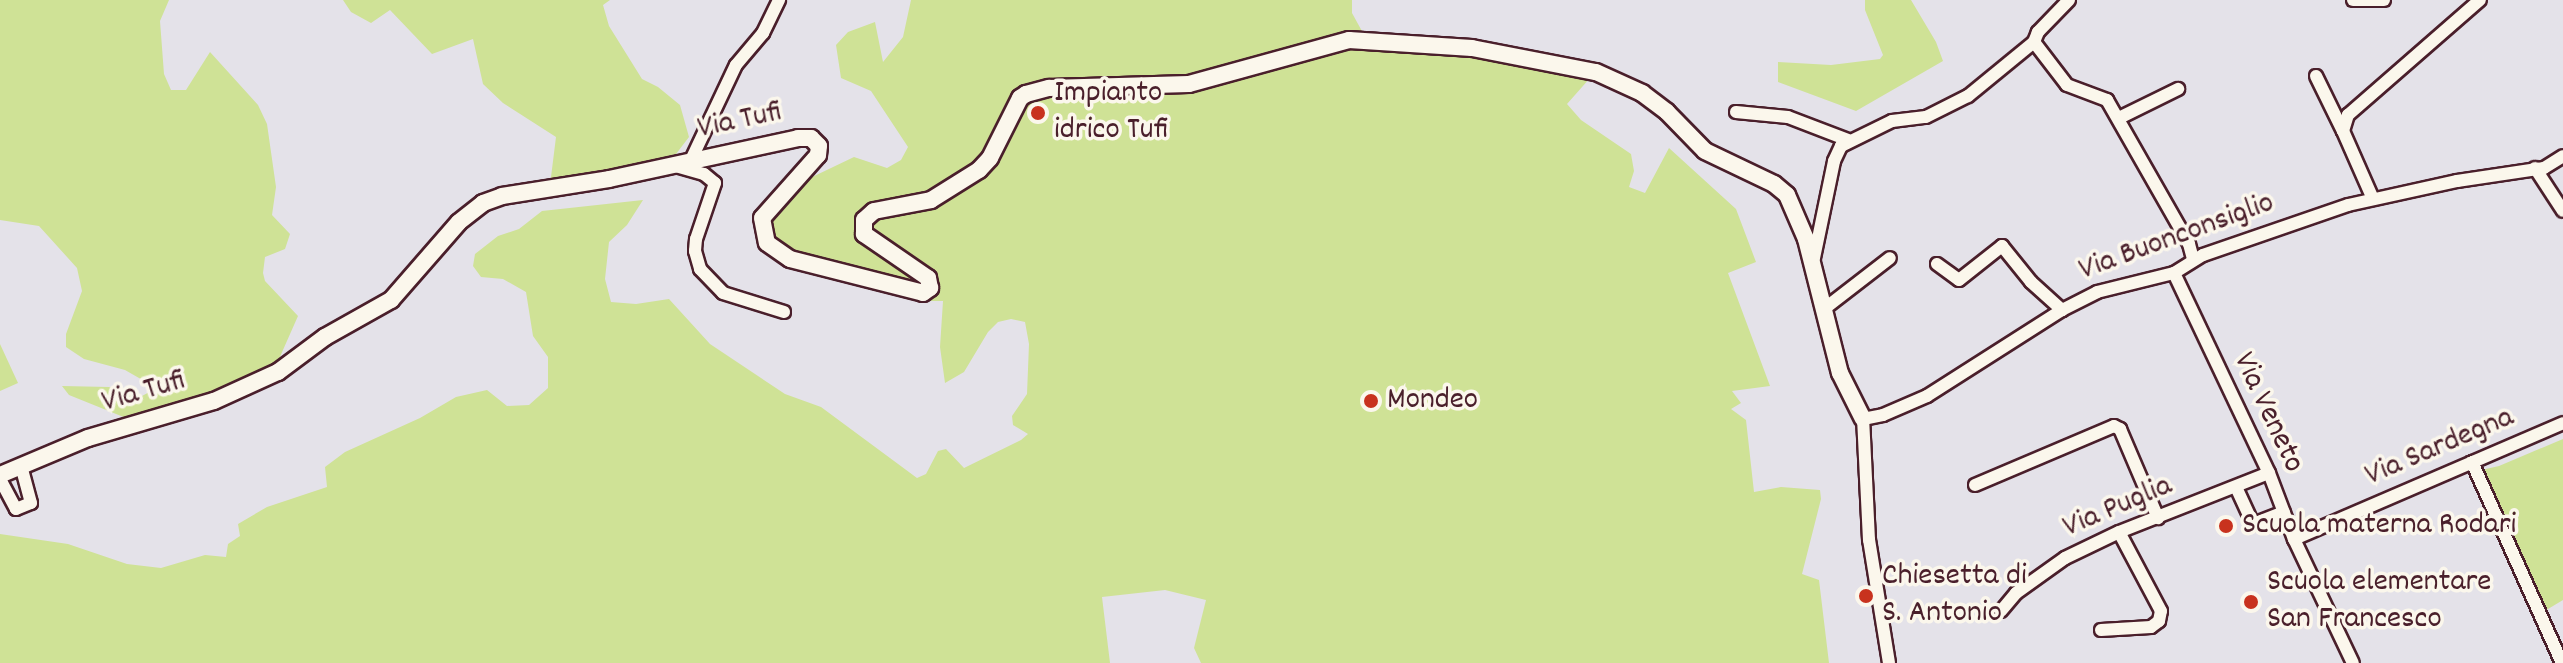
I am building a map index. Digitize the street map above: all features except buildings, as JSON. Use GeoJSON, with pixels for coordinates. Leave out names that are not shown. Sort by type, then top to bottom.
{"type":"FeatureCollection","features":[{"type":"Feature","properties":{"kind":"street"},"geometry":{"type":"LineString","coordinates":[[691,160],[736,65],[763,33],[779,0]]}},
{"type":"Feature","properties":{"kind":"street"},"geometry":{"type":"LineString","coordinates":[[1889,663],[1869,540],[1863,419],[1840,373],[1814,265],[1814,247],[1834,161],[1848,140],[1892,121],[1926,117],[1960,101],[2021,56],[2034,42],[2038,32],[2069,0]]}},
{"type":"Feature","properties":{"kind":"street"},"geometry":{"type":"LineString","coordinates":[[2353,0],[2384,0]]}},
{"type":"Feature","properties":{"kind":"street"},"geometry":{"type":"LineString","coordinates":[[2343,131],[2355,107],[2480,0]]}},
{"type":"Feature","properties":{"kind":"street","name":"Via Tufi"},"geometry":{"type":"LineString","coordinates":[[0,477],[88,438],[197,407],[278,372],[325,337],[391,300],[459,222],[491,200],[521,190],[609,179],[798,138],[815,139],[819,146],[818,155],[762,218],[767,243],[790,259],[923,293],[930,288],[928,278],[864,234],[864,220],[874,211],[931,200],[990,158],[1020,98],[1039,89],[1189,84],[1349,40],[1472,48],[1576,66],[1629,85],[1667,112],[1705,151],[1774,184],[1791,203],[1814,265]]}},
{"type":"Feature","properties":{"kind":"street"},"geometry":{"type":"LineString","coordinates":[[2034,42],[2067,85],[2102,96],[2119,118],[2189,244],[2193,259]]}},
{"type":"Feature","properties":{"kind":"street"},"geometry":{"type":"LineString","coordinates":[[2316,76],[2373,199]]}},
{"type":"Feature","properties":{"kind":"street"},"geometry":{"type":"LineString","coordinates":[[2119,118],[2178,89]]}},
{"type":"Feature","properties":{"kind":"street"},"geometry":{"type":"LineString","coordinates":[[1736,112],[1788,117],[1848,140]]}},
{"type":"Feature","properties":{"kind":"street","name":"Via Buonconsiglio"},"geometry":{"type":"LineString","coordinates":[[1863,419],[1883,415],[1927,396],[2062,310],[2097,292],[2174,273],[2193,259],[2373,199],[2544,168],[2563,156]]}},
{"type":"Feature","properties":{"kind":"street"},"geometry":{"type":"LineString","coordinates":[[671,164],[704,174],[715,183],[696,239],[695,251],[700,269],[723,293],[784,312]]}},
{"type":"Feature","properties":{"kind":"street"},"geometry":{"type":"LineString","coordinates":[[2535,168],[2563,211]]}},
{"type":"Feature","properties":{"kind":"street"},"geometry":{"type":"LineString","coordinates":[[1937,264],[1959,280],[2002,246],[2031,282],[2062,310]]}},
{"type":"Feature","properties":{"kind":"street"},"geometry":{"type":"LineString","coordinates":[[1824,309],[1865,281],[1890,258]]}},
{"type":"Feature","properties":{"kind":"street","name":"Via Veneto"},"geometry":{"type":"LineString","coordinates":[[2174,273],[2269,473],[2294,539],[2353,663]]}},
{"type":"Feature","properties":{"kind":"street","name":"Via Sardegna"},"geometry":{"type":"LineString","coordinates":[[2294,539],[2563,423]]}},
{"type":"Feature","properties":{"kind":"street"},"geometry":{"type":"LineString","coordinates":[[1975,485],[2114,426],[2120,429],[2158,518]]}},
{"type":"Feature","properties":{"kind":"street"},"geometry":{"type":"LineString","coordinates":[[2472,462],[2562,663]]}},
{"type":"Feature","properties":{"kind":"street"},"geometry":{"type":"LineString","coordinates":[[0,477],[16,509],[31,503],[21,466]]}},
{"type":"Feature","properties":{"kind":"street","name":"Via Puglia"},"geometry":{"type":"LineString","coordinates":[[2001,611],[2016,593],[2065,558],[2119,532],[2269,473]]}},
{"type":"Feature","properties":{"kind":"street"},"geometry":{"type":"LineString","coordinates":[[2236,487],[2253,524],[2284,512]]}},
{"type":"Feature","properties":{"kind":"street"},"geometry":{"type":"LineString","coordinates":[[2101,630],[2151,627],[2159,621],[2161,611],[2119,532]]}},
{"type":"Feature","properties":{"kind":"green space"},"geometry":{"type":"Polygon","coordinates":[[[0,0],[169,0],[160,21],[164,74],[171,90],[186,90],[210,52],[258,105],[267,124],[276,187],[272,215],[290,234],[285,249],[265,257],[263,273],[265,281],[298,316],[279,359],[254,379],[177,406],[126,418],[69,395],[62,386],[109,387],[142,396],[153,390],[146,382],[125,370],[84,359],[66,347],[66,334],[82,291],[77,268],[39,226],[0,220],[0,0]]]}},
{"type":"Feature","properties":{"kind":"green space"},"geometry":{"type":"Polygon","coordinates":[[[343,0],[610,0],[603,5],[609,26],[642,79],[658,87],[680,105],[689,137],[676,154],[653,160],[638,169],[550,185],[556,137],[503,103],[483,84],[473,39],[432,54],[390,10],[371,23],[351,12],[343,0]]]}},
{"type":"Feature","properties":{"kind":"green space"},"geometry":{"type":"Polygon","coordinates":[[[911,0],[1352,0],[1352,13],[1363,33],[1358,34],[1454,47],[1590,78],[1567,104],[1581,120],[1631,154],[1634,171],[1629,187],[1645,193],[1669,148],[1736,209],[1756,262],[1728,273],[1770,386],[1732,391],[1741,403],[1731,409],[1746,420],[1754,492],[1781,487],[1820,490],[1821,499],[1802,574],[1819,580],[1829,663],[1201,663],[1194,648],[1206,600],[1165,590],[1102,597],[1110,663],[0,663],[0,534],[68,544],[127,564],[161,568],[205,555],[226,557],[228,544],[240,536],[238,524],[267,507],[327,487],[325,467],[345,452],[420,418],[456,397],[487,390],[507,406],[529,405],[548,388],[548,357],[533,336],[526,292],[503,279],[481,277],[473,266],[475,254],[498,236],[519,229],[542,211],[643,200],[627,225],[609,242],[605,279],[611,302],[636,304],[669,299],[710,344],[785,394],[821,407],[917,478],[926,474],[938,451],[946,449],[964,468],[1021,440],[1028,434],[1013,425],[1012,416],[1027,394],[1029,344],[1025,322],[1011,319],[998,322],[988,332],[964,372],[945,383],[940,347],[943,301],[927,301],[790,265],[776,259],[761,240],[785,190],[854,157],[887,168],[901,160],[908,147],[871,91],[841,78],[836,45],[848,32],[875,22],[883,62],[903,37],[911,0]]]}},
{"type":"Feature","properties":{"kind":"green space"},"geometry":{"type":"Polygon","coordinates":[[[1865,0],[1911,0],[1936,42],[1943,61],[1856,111],[1778,82],[1778,62],[1831,65],[1880,59],[1883,55],[1865,10],[1865,0]]]}},
{"type":"Feature","properties":{"kind":"green space"},"geometry":{"type":"Polygon","coordinates":[[[0,344],[18,383],[0,391],[0,344]]]}},
{"type":"Feature","properties":{"kind":"green space"},"geometry":{"type":"Polygon","coordinates":[[[2563,439],[2563,600],[2543,612],[2477,471],[2499,466],[2563,439]]]}},
{"type":"Feature","properties":{"kind":"place","name":"Impianto idrico Tufi"},"geometry":{"type":"Point","coordinates":[1038,113]}},
{"type":"Feature","properties":{"kind":"place","name":"Mondeo"},"geometry":{"type":"Point","coordinates":[1371,401]}},
{"type":"Feature","properties":{"kind":"place","name":"Scuola materna Rodari"},"geometry":{"type":"Point","coordinates":[2226,526]}},
{"type":"Feature","properties":{"kind":"place","name":"Chiesetta di S. Antonio"},"geometry":{"type":"Point","coordinates":[1866,596]}},
{"type":"Feature","properties":{"kind":"place","name":"Scuola elementare San Francesco"},"geometry":{"type":"Point","coordinates":[2251,602]}}]}
